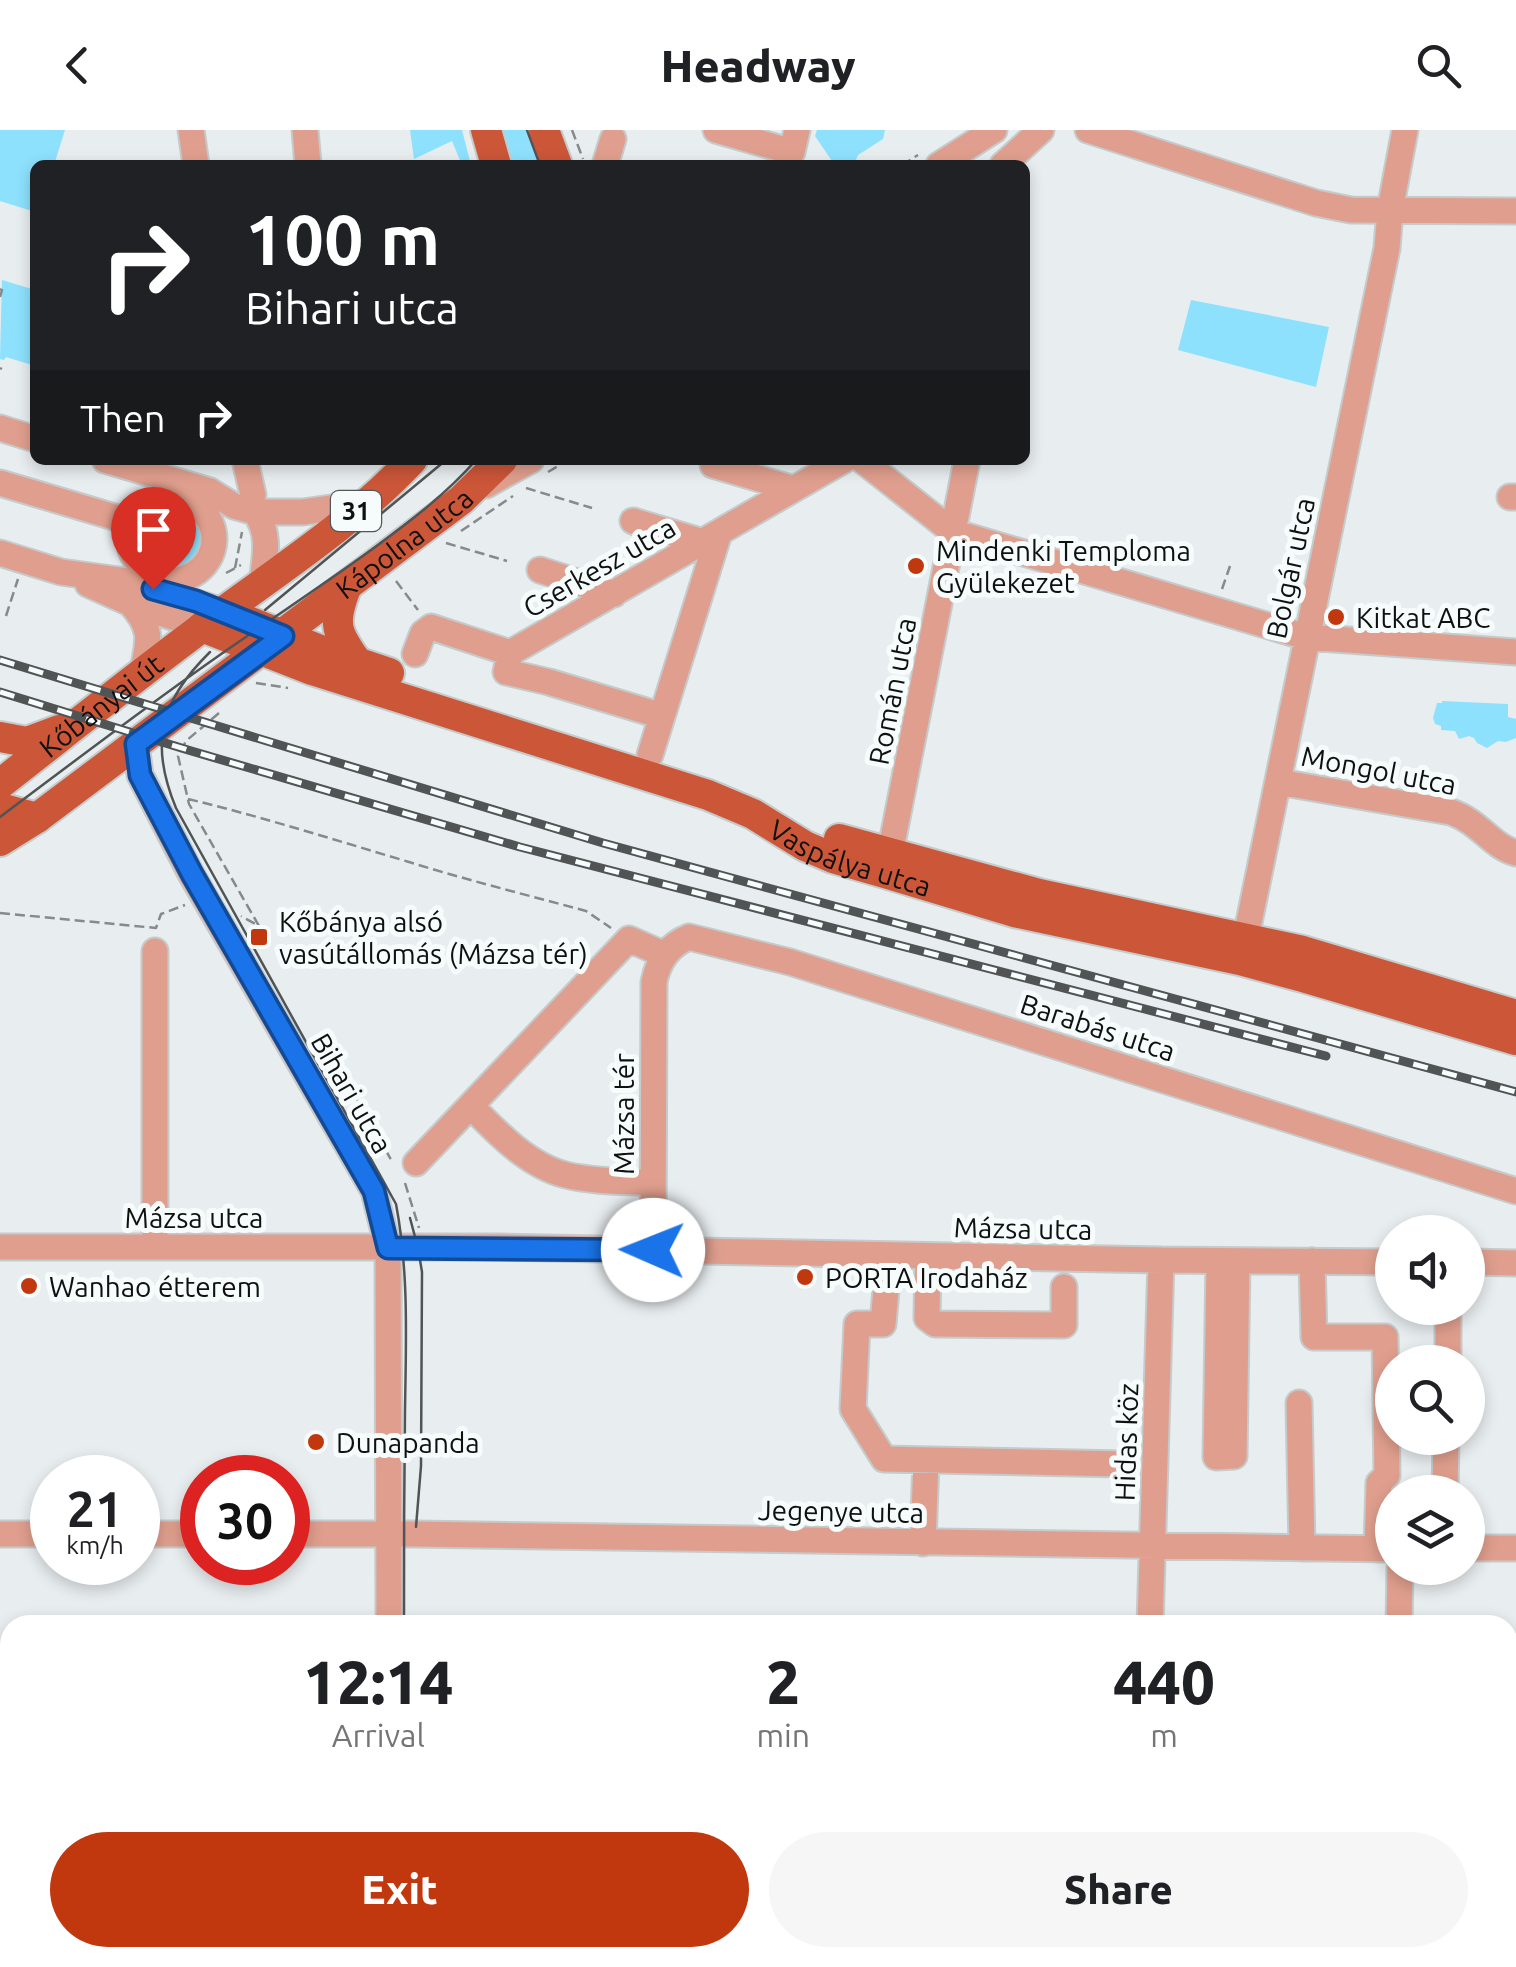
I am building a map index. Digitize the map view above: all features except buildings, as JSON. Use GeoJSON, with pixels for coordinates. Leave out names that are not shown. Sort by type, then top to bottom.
{"type":"FeatureCollection","features":[{"type":"Feature","properties":{"kind":"main road"},"geometry":{"type":"LineString","coordinates":[[486,130],[495,160]]}},
{"type":"Feature","properties":{"kind":"main road"},"geometry":{"type":"LineString","coordinates":[[544,130],[563,160]]}},
{"type":"Feature","properties":{"kind":"main road","name":"Kápolna utca"},"geometry":{"type":"LineString","coordinates":[[213,619],[247,582],[367,502],[407,465]]}},
{"type":"Feature","properties":{"kind":"main road","name":"31"},"geometry":{"type":"LineString","coordinates":[[460,500],[497,465]]}},
{"type":"Feature","properties":{"kind":"main road","name":"Kápolna utca"},"geometry":{"type":"LineString","coordinates":[[273,643],[460,500]]}},
{"type":"Feature","properties":{"kind":"main road"},"geometry":{"type":"LineString","coordinates":[[346,588],[337,614],[338,630],[358,663]]}},
{"type":"Feature","properties":{"kind":"main road","name":"Vaspálya utca"},"geometry":{"type":"LineString","coordinates":[[213,619],[273,643],[358,663],[584,745],[753,814],[805,846],[834,858],[888,863],[1039,894],[1151,929],[1357,967],[1516,1015]]}},
{"type":"Feature","properties":{"kind":"main road","name":"Kőbányai út"},"geometry":{"type":"LineString","coordinates":[[0,784],[213,619]]}},
{"type":"Feature","properties":{"kind":"main road","name":"Vaspálya utca"},"geometry":{"type":"LineString","coordinates":[[273,643],[312,670],[584,745],[650,755],[739,785],[810,828],[888,863]]}},
{"type":"Feature","properties":{"kind":"main road","name":"Kőbányai út"},"geometry":{"type":"LineString","coordinates":[[0,841],[37,818],[273,643]]}},
{"type":"Feature","properties":{"kind":"main road"},"geometry":{"type":"LineString","coordinates":[[0,737],[27,742],[91,714]]}},
{"type":"Feature","properties":{"kind":"main road"},"geometry":{"type":"LineString","coordinates":[[0,808],[37,818]]}},
{"type":"Feature","properties":{"kind":"main road","name":"Vaspálya utca"},"geometry":{"type":"LineString","coordinates":[[1243,948],[1390,1001],[1516,1040]]}},
{"type":"Feature","properties":{"kind":"street"},"geometry":{"type":"LineString","coordinates":[[191,130],[195,160]]}},
{"type":"Feature","properties":{"kind":"street"},"geometry":{"type":"LineString","coordinates":[[304,130],[307,160]]}},
{"type":"Feature","properties":{"kind":"street"},"geometry":{"type":"LineString","coordinates":[[716,130],[796,149]]}},
{"type":"Feature","properties":{"kind":"street"},"geometry":{"type":"LineString","coordinates":[[956,160],[1041,130]]}},
{"type":"Feature","properties":{"kind":"street"},"geometry":{"type":"LineString","coordinates":[[1088,130],[1316,203],[1351,210],[1516,211]]}},
{"type":"Feature","properties":{"kind":"street","name":"Bolgár utca"},"geometry":{"type":"LineString","coordinates":[[1243,948],[1388,248],[1390,210],[1405,130]]}},
{"type":"Feature","properties":{"kind":"street"},"geometry":{"type":"LineString","coordinates":[[607,160],[613,139]]}},
{"type":"Feature","properties":{"kind":"street"},"geometry":{"type":"LineString","coordinates":[[978,160],[1002,146]]}},
{"type":"Feature","properties":{"kind":"street"},"geometry":{"type":"LineString","coordinates":[[0,428],[30,437]]}},
{"type":"Feature","properties":{"kind":"street"},"geometry":{"type":"LineString","coordinates":[[122,465],[210,492],[250,514],[265,532],[266,548],[247,582]]}},
{"type":"Feature","properties":{"kind":"street"},"geometry":{"type":"LineString","coordinates":[[245,465],[250,514]]}},
{"type":"Feature","properties":{"kind":"street"},"geometry":{"type":"LineString","coordinates":[[713,465],[794,489]]}},
{"type":"Feature","properties":{"kind":"street","name":"Cserkesz utca"},"geometry":{"type":"LineString","coordinates":[[662,716],[506,672],[510,653],[835,465]]}},
{"type":"Feature","properties":{"kind":"street"},"geometry":{"type":"LineString","coordinates":[[869,465],[953,532],[1306,637],[1516,652]]}},
{"type":"Feature","properties":{"kind":"street","name":"Román utca"},"geometry":{"type":"LineString","coordinates":[[888,863],[966,465]]}},
{"type":"Feature","properties":{"kind":"street","name":"Kápolna utca"},"geometry":{"type":"LineString","coordinates":[[460,500],[538,471]]}},
{"type":"Feature","properties":{"kind":"street"},"geometry":{"type":"LineString","coordinates":[[128,592],[157,580],[184,579],[206,563],[214,549],[208,518],[197,504],[180,497],[154,474]]}},
{"type":"Feature","properties":{"kind":"street"},"geometry":{"type":"LineString","coordinates":[[0,484],[137,514]]}},
{"type":"Feature","properties":{"kind":"street"},"geometry":{"type":"LineString","coordinates":[[210,492],[160,498],[137,514],[128,530],[140,566],[213,619]]}},
{"type":"Feature","properties":{"kind":"street"},"geometry":{"type":"LineString","coordinates":[[250,514],[302,512],[367,502]]}},
{"type":"Feature","properties":{"kind":"street"},"geometry":{"type":"LineString","coordinates":[[633,520],[712,537]]}},
{"type":"Feature","properties":{"kind":"street","name":"Cserkesz utca"},"geometry":{"type":"LineString","coordinates":[[650,755],[712,537]]}},
{"type":"Feature","properties":{"kind":"street"},"geometry":{"type":"LineString","coordinates":[[12,557],[213,619]]}},
{"type":"Feature","properties":{"kind":"street"},"geometry":{"type":"LineString","coordinates":[[540,570],[614,594]]}},
{"type":"Feature","properties":{"kind":"street"},"geometry":{"type":"LineString","coordinates":[[128,592],[180,597]]}},
{"type":"Feature","properties":{"kind":"street"},"geometry":{"type":"LineString","coordinates":[[128,592],[148,633],[142,674]]}},
{"type":"Feature","properties":{"kind":"street"},"geometry":{"type":"LineString","coordinates":[[416,654],[422,633],[432,627],[510,653]]}},
{"type":"Feature","properties":{"kind":"street","name":"Bihari utca"},"geometry":{"type":"LineString","coordinates":[[136,744],[140,775],[204,896],[374,1191],[388,1248],[389,1615]]}},
{"type":"Feature","properties":{"kind":"street","name":"Mongol utca"},"geometry":{"type":"LineString","coordinates":[[1279,782],[1451,812],[1467,818],[1501,847],[1516,854]]}},
{"type":"Feature","properties":{"kind":"street","name":"Barabás utca"},"geometry":{"type":"LineString","coordinates":[[665,955],[676,942],[689,936],[790,962],[1516,1191]]}},
{"type":"Feature","properties":{"kind":"street"},"geometry":{"type":"LineString","coordinates":[[404,1168],[472,1106],[628,939],[665,955]]}},
{"type":"Feature","properties":{"kind":"street"},"geometry":{"type":"LineString","coordinates":[[155,951],[155,1247]]}},
{"type":"Feature","properties":{"kind":"street","name":"Mázsa tér"},"geometry":{"type":"LineString","coordinates":[[653,1250],[654,982],[665,955]]}},
{"type":"Feature","properties":{"kind":"street"},"geometry":{"type":"LineString","coordinates":[[472,1106],[488,1124],[544,1167],[578,1177],[653,1183]]}},
{"type":"Feature","properties":{"kind":"street","name":"Mázsa utca"},"geometry":{"type":"LineString","coordinates":[[0,1247],[388,1248]]}},
{"type":"Feature","properties":{"kind":"street"},"geometry":{"type":"LineString","coordinates":[[388,1248],[653,1250]]}},
{"type":"Feature","properties":{"kind":"street","name":"Mázsa utca"},"geometry":{"type":"LineString","coordinates":[[653,1250],[1375,1262]]}},
{"type":"Feature","properties":{"kind":"street"},"geometry":{"type":"LineString","coordinates":[[889,1255],[884,1324],[857,1324],[853,1409],[884,1459],[1123,1464]]}},
{"type":"Feature","properties":{"kind":"street"},"geometry":{"type":"LineString","coordinates":[[928,1256],[927,1318],[935,1324],[1064,1325],[1064,1288]]}},
{"type":"Feature","properties":{"kind":"street","name":"Hidas köz"},"geometry":{"type":"LineString","coordinates":[[1150,1615],[1162,1260]]}},
{"type":"Feature","properties":{"kind":"street"},"geometry":{"type":"LineString","coordinates":[[1228,1261],[1234,1456],[1216,1457],[1228,1261]]}},
{"type":"Feature","properties":{"kind":"street"},"geometry":{"type":"LineString","coordinates":[[1312,1261],[1314,1338],[1385,1337],[1386,1475]]}},
{"type":"Feature","properties":{"kind":"street"},"geometry":{"type":"LineString","coordinates":[[1485,1262],[1516,1262]]}},
{"type":"Feature","properties":{"kind":"street"},"geometry":{"type":"LineString","coordinates":[[1299,1403],[1302,1548]]}},
{"type":"Feature","properties":{"kind":"street"},"geometry":{"type":"LineString","coordinates":[[923,1543],[926,1460]]}},
{"type":"Feature","properties":{"kind":"street"},"geometry":{"type":"LineString","coordinates":[[0,1534],[30,1534]]}},
{"type":"Feature","properties":{"kind":"street","name":"Jegenye utca"},"geometry":{"type":"LineString","coordinates":[[310,1534],[923,1543],[988,1534],[1153,1547],[1375,1549]]}},
{"type":"Feature","properties":{"kind":"street"},"geometry":{"type":"LineString","coordinates":[[1485,1548],[1516,1548]]}},
{"type":"Feature","properties":{"kind":"street"},"geometry":{"type":"LineString","coordinates":[[1399,1615],[1400,1585]]}},
{"type":"Feature","properties":{"kind":"path"},"geometry":{"type":"LineString","coordinates":[[567,160],[572,130]]}},
{"type":"Feature","properties":{"kind":"path"},"geometry":{"type":"LineString","coordinates":[[0,289],[0,296]]}},
{"type":"Feature","properties":{"kind":"path"},"geometry":{"type":"LineString","coordinates":[[461,532],[526,488],[538,471]]}},
{"type":"Feature","properties":{"kind":"path"},"geometry":{"type":"LineString","coordinates":[[526,488],[592,508]]}},
{"type":"Feature","properties":{"kind":"path"},"geometry":{"type":"LineString","coordinates":[[137,514],[206,563]]}},
{"type":"Feature","properties":{"kind":"path"},"geometry":{"type":"LineString","coordinates":[[247,582],[250,514]]}},
{"type":"Feature","properties":{"kind":"path"},"geometry":{"type":"LineString","coordinates":[[445,542],[507,561]]}},
{"type":"Feature","properties":{"kind":"path"},"geometry":{"type":"LineString","coordinates":[[6,616],[12,557]]}},
{"type":"Feature","properties":{"kind":"path"},"geometry":{"type":"LineString","coordinates":[[380,561],[432,627]]}},
{"type":"Feature","properties":{"kind":"path"},"geometry":{"type":"LineString","coordinates":[[1220,595],[1230,566]]}},
{"type":"Feature","properties":{"kind":"path"},"geometry":{"type":"LineString","coordinates":[[254,683],[288,688]]}},
{"type":"Feature","properties":{"kind":"path"},"geometry":{"type":"LineString","coordinates":[[227,706],[186,741],[178,756],[188,799],[259,926],[233,911]]}},
{"type":"Feature","properties":{"kind":"path"},"geometry":{"type":"LineString","coordinates":[[188,799],[586,911],[628,939]]}},
{"type":"Feature","properties":{"kind":"path"},"geometry":{"type":"LineString","coordinates":[[0,913],[156,928],[161,914],[204,896]]}},
{"type":"Feature","properties":{"kind":"path"},"geometry":{"type":"LineString","coordinates":[[319,1033],[404,1168],[425,1248]]}},
{"type":"Feature","properties":{"kind":"shaded area"},"geometry":{"type":"Polygon","coordinates":[[[0,130],[65,130],[56,160],[30,160],[30,210],[0,201],[0,130]]]}},
{"type":"Feature","properties":{"kind":"shaded area"},"geometry":{"type":"Polygon","coordinates":[[[410,130],[462,130],[470,160],[460,160],[452,141],[414,159],[410,130]]]}},
{"type":"Feature","properties":{"kind":"shaded area"},"geometry":{"type":"Polygon","coordinates":[[[502,130],[538,130],[549,160],[512,160],[502,130]]]}},
{"type":"Feature","properties":{"kind":"shaded area"},"geometry":{"type":"Polygon","coordinates":[[[817,130],[885,130],[883,139],[856,160],[831,160],[815,136],[817,130]]]}},
{"type":"Feature","properties":{"kind":"shaded area"},"geometry":{"type":"Polygon","coordinates":[[[2,280],[30,288],[30,364],[6,357],[0,359],[2,280]]]}},
{"type":"Feature","properties":{"kind":"shaded area"},"geometry":{"type":"Polygon","coordinates":[[[1191,300],[1329,327],[1316,387],[1178,350],[1191,300]]]}},
{"type":"Feature","properties":{"kind":"shaded area"},"geometry":{"type":"Polygon","coordinates":[[[176,508],[195,513],[210,547],[181,573],[159,567],[150,557],[145,539],[159,516],[176,508]]]}},
{"type":"Feature","properties":{"kind":"shaded area"},"geometry":{"type":"Polygon","coordinates":[[[1437,703],[1508,704],[1508,717],[1516,719],[1516,738],[1498,741],[1487,748],[1469,736],[1459,739],[1455,731],[1441,730],[1433,718],[1437,703]]]}},
{"type":"Feature","properties":{"kind":"tram line"},"geometry":{"type":"LineString","coordinates":[[527,130],[538,160]]}},
{"type":"Feature","properties":{"kind":"tram line"},"geometry":{"type":"LineString","coordinates":[[265,610],[440,465]]}},
{"type":"Feature","properties":{"kind":"tram line"},"geometry":{"type":"LineString","coordinates":[[0,817],[179,684],[391,535],[471,465]]}},
{"type":"Feature","properties":{"kind":"tram line"},"geometry":{"type":"LineString","coordinates":[[210,652],[180,688],[164,724],[163,763],[168,785],[176,808],[396,1204],[406,1307],[404,1615]]}},
{"type":"Feature","properties":{"kind":"tram line"},"geometry":{"type":"LineString","coordinates":[[410,1218],[422,1272],[421,1466],[416,1527]]}},
{"type":"Feature","properties":{"kind":"railway"},"geometry":{"type":"LineString","coordinates":[[0,660],[603,843],[1516,1092]]}},
{"type":"Feature","properties":{"kind":"railway"},"geometry":{"type":"LineString","coordinates":[[0,692],[520,847],[1326,1056]]}},
{"type":"Feature","properties":{"kind":"place","name":"Mindenki Temploma Gyülekezet"},"geometry":{"type":"Point","coordinates":[916,566]}},
{"type":"Feature","properties":{"kind":"place","name":"Kitkat ABC"},"geometry":{"type":"Point","coordinates":[1336,617]}},
{"type":"Feature","properties":{"kind":"place","name":"Kőbánya alsó vasútállomás (Mázsa tér)"},"geometry":{"type":"Point","coordinates":[259,937]}},
{"type":"Feature","properties":{"kind":"place","name":"PORTA Irodaház"},"geometry":{"type":"Point","coordinates":[805,1277]}},
{"type":"Feature","properties":{"kind":"place","name":"Wanhao étterem"},"geometry":{"type":"Point","coordinates":[29,1286]}},
{"type":"Feature","properties":{"kind":"place","name":"Dunapanda"},"geometry":{"type":"Point","coordinates":[316,1442]}},
{"type":"Feature","properties":{"kind":"route"},"geometry":{"type":"LineString","coordinates":[[153,589],[196,601],[283,636],[136,744],[136,760],[140,775],[192,874],[374,1191],[388,1248],[653,1250]]}}]}
